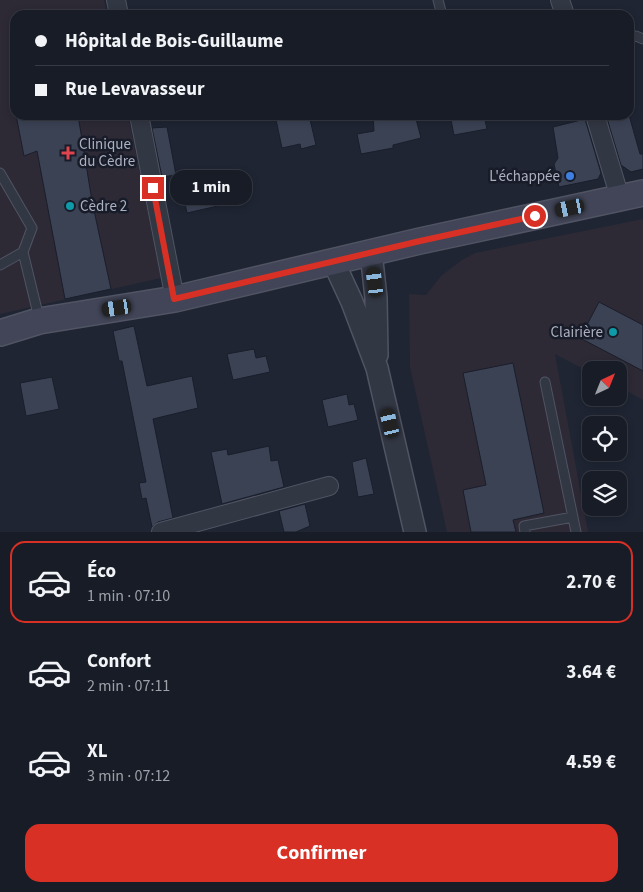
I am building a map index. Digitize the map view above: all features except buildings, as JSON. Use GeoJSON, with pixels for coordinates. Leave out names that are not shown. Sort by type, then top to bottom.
{"type":"FeatureCollection","features":[{"type":"Feature","properties":{"kind":"main road"},"geometry":{"type":"LineString","coordinates":[[0,333],[39,321],[174,299],[371,252],[631,195]]}},
{"type":"Feature","properties":{"kind":"street"},"geometry":{"type":"LineString","coordinates":[[140,120],[174,299]]}},
{"type":"Feature","properties":{"kind":"street"},"geometry":{"type":"LineString","coordinates":[[597,120],[631,195]]}},
{"type":"Feature","properties":{"kind":"street"},"geometry":{"type":"LineString","coordinates":[[371,252],[376,298],[377,368]]}},
{"type":"Feature","properties":{"kind":"street"},"geometry":{"type":"LineString","coordinates":[[332,261],[352,302],[377,368],[415,532]]}},
{"type":"Feature","properties":{"kind":"street"},"geometry":{"type":"LineString","coordinates":[[161,532],[329,486]]}},
{"type":"Feature","properties":{"kind":"lane"},"geometry":{"type":"LineString","coordinates":[[0,173],[32,228],[23,252],[39,321]]}},
{"type":"Feature","properties":{"kind":"lane"},"geometry":{"type":"LineString","coordinates":[[0,265],[23,252]]}},
{"type":"Feature","properties":{"kind":"lane"},"geometry":{"type":"LineString","coordinates":[[545,382],[576,532]]}},
{"type":"Feature","properties":{"kind":"lane"},"geometry":{"type":"LineString","coordinates":[[525,532],[524,526],[573,516]]}},
{"type":"Feature","properties":{"kind":"shaded area","name":"Clinique du Cèdre"},"geometry":{"type":"Polygon","coordinates":[[[0,0],[104,0],[106,10],[10,10],[10,120],[129,120],[161,278],[0,314],[0,0]]]}},
{"type":"Feature","properties":{"kind":"shaded area"},"geometry":{"type":"Polygon","coordinates":[[[643,219],[643,400],[628,392],[628,361],[582,361],[582,368],[555,354],[582,500],[582,516],[585,516],[588,532],[447,532],[410,367],[409,294],[426,295],[442,275],[475,253],[643,219]]]}},
{"type":"Feature","properties":{"kind":"place","name":"Clinique du Cèdre"},"geometry":{"type":"Point","coordinates":[68,153]}},
{"type":"Feature","properties":{"kind":"place","name":"L'échappée"},"geometry":{"type":"Point","coordinates":[570,176]}},
{"type":"Feature","properties":{"kind":"place","name":"Cèdre 2"},"geometry":{"type":"Point","coordinates":[70,206]}},
{"type":"Feature","properties":{"kind":"place","name":"Clairière"},"geometry":{"type":"Point","coordinates":[613,332]}},
{"type":"Feature","properties":{"kind":"route"},"geometry":{"type":"LineString","coordinates":[[153,188],[174,299],[535,216]]}}]}
